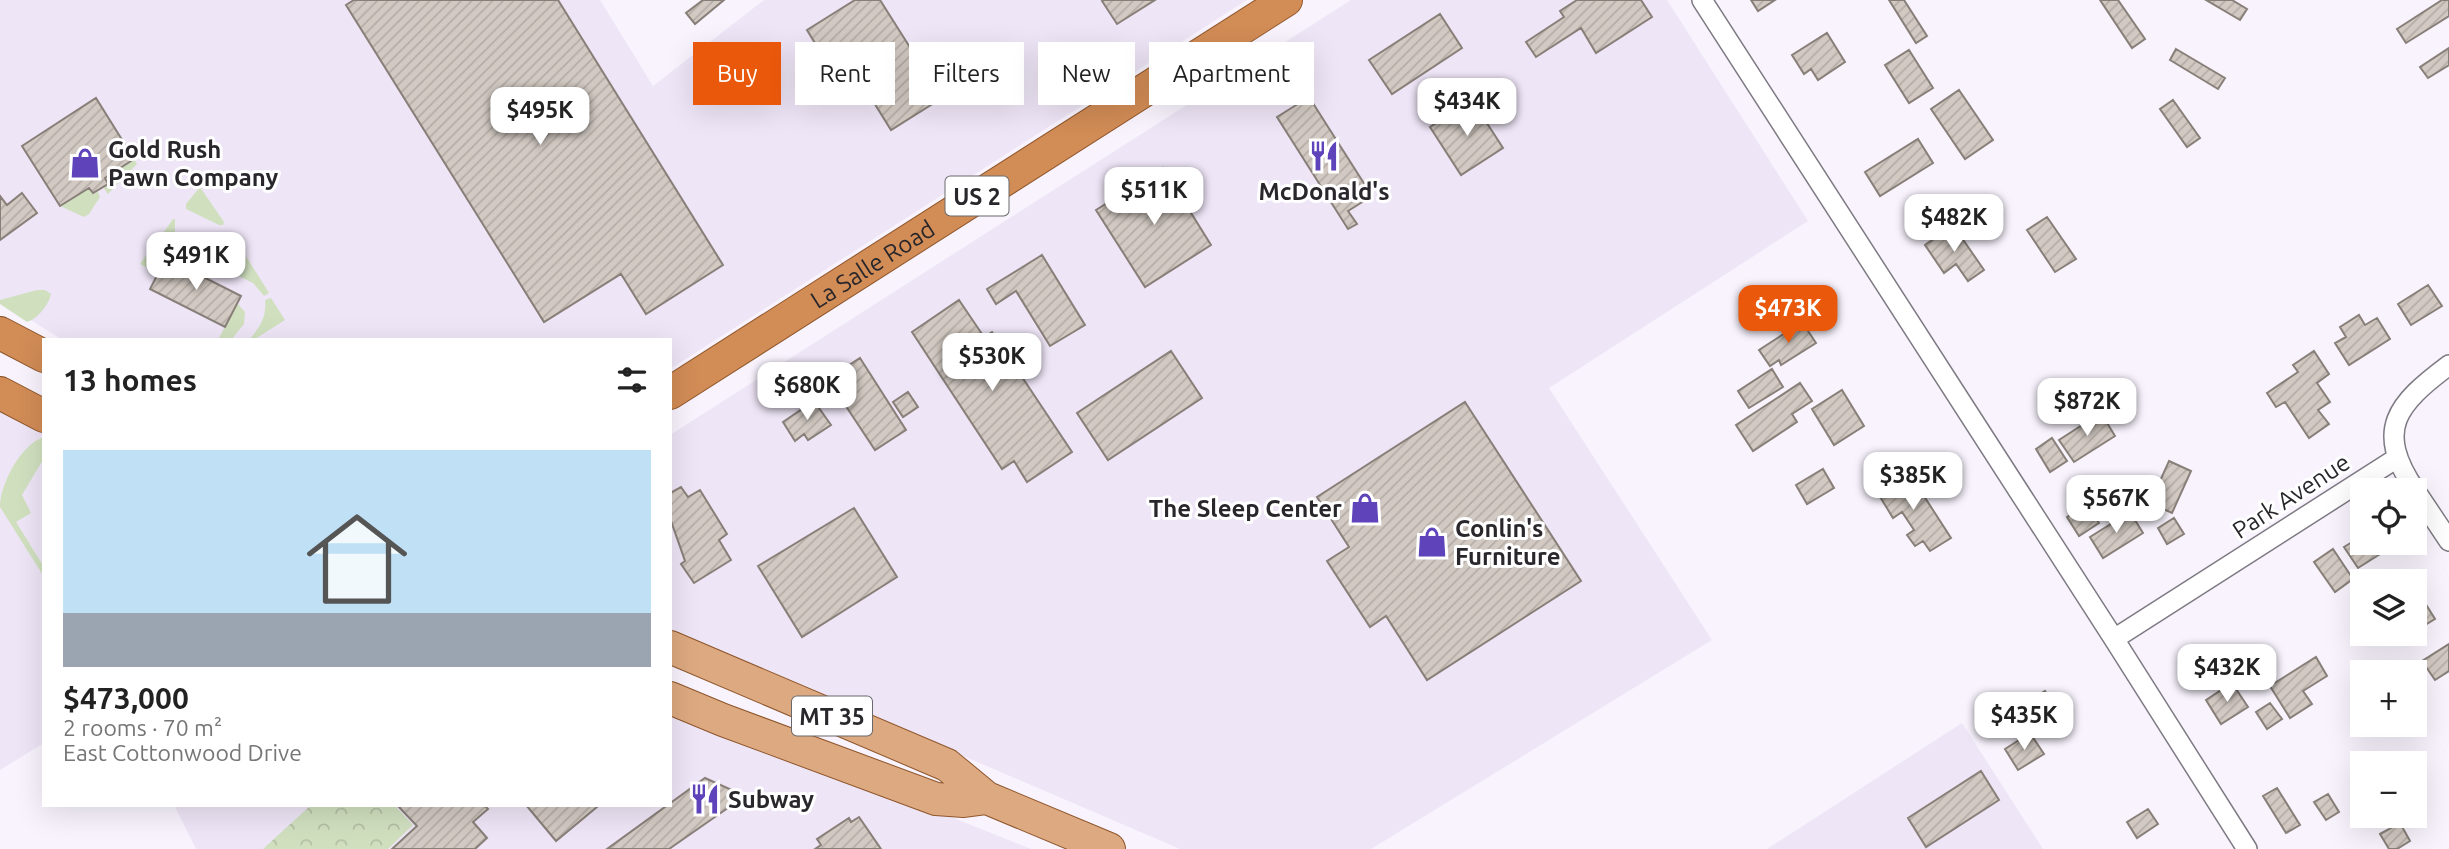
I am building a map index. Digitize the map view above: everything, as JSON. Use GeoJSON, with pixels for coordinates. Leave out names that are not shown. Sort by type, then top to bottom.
{"type":"FeatureCollection","features":[{"type":"Feature","properties":{"kind":"highway","name":"La Salle Road"},"geometry":{"type":"LineString","coordinates":[[672,392],[1286,0]]}},
{"type":"Feature","properties":{"kind":"highway"},"geometry":{"type":"LineString","coordinates":[[0,333],[42,367]]}},
{"type":"Feature","properties":{"kind":"highway"},"geometry":{"type":"LineString","coordinates":[[0,355],[42,367]]}},
{"type":"Feature","properties":{"kind":"highway"},"geometry":{"type":"LineString","coordinates":[[0,393],[42,415]]}},
{"type":"Feature","properties":{"kind":"main road","name":"MT 35"},"geometry":{"type":"LineString","coordinates":[[672,648],[947,765],[987,798],[1109,849]]}},
{"type":"Feature","properties":{"kind":"main road","name":"MT 35"},"geometry":{"type":"LineString","coordinates":[[672,699],[936,799],[964,801],[987,798]]}},
{"type":"Feature","properties":{"kind":"street"},"geometry":{"type":"LineString","coordinates":[[1702,0],[2247,849]]}},
{"type":"Feature","properties":{"kind":"street"},"geometry":{"type":"LineString","coordinates":[[2408,478],[2397,458],[2393,442],[2398,415],[2407,402],[2449,365]]}},
{"type":"Feature","properties":{"kind":"street","name":"Park Avenue"},"geometry":{"type":"LineString","coordinates":[[2114,639],[2397,458]]}},
{"type":"Feature","properties":{"kind":"street"},"geometry":{"type":"LineString","coordinates":[[2427,508],[2449,541]]}},
{"type":"Feature","properties":{"kind":"shaded area"},"geometry":{"type":"Polygon","coordinates":[[[0,0],[600,0],[653,86],[693,55],[693,105],[781,105],[781,42],[710,42],[764,0],[1247,0],[1181,42],[1149,42],[1149,63],[1135,72],[1135,42],[1038,42],[1038,105],[1083,105],[672,368],[672,338],[59,338],[0,301],[0,0]]]}},
{"type":"Feature","properties":{"kind":"shaded area"},"geometry":{"type":"Polygon","coordinates":[[[1351,0],[1667,0],[1808,221],[1549,388],[1712,640],[1371,849],[1180,849],[672,631],[672,434],[1187,105],[1314,105],[1314,42],[1285,42],[1351,0]]]}},
{"type":"Feature","properties":{"kind":"shaded area"},"geometry":{"type":"Polygon","coordinates":[[[0,412],[42,432],[42,744],[0,770],[0,412]]]}},
{"type":"Feature","properties":{"kind":"shaded area"},"geometry":{"type":"Polygon","coordinates":[[[672,706],[1031,849],[196,849],[175,807],[672,807],[672,706]]]}},
{"type":"Feature","properties":{"kind":"shaded area"},"geometry":{"type":"Polygon","coordinates":[[[1962,723],[2043,849],[1767,849],[1962,723]]]}},
{"type":"Feature","properties":{"kind":"green space"},"geometry":{"type":"Polygon","coordinates":[[[134,159],[137,164],[108,194],[103,187],[105,178],[134,159]]]}},
{"type":"Feature","properties":{"kind":"green space"},"geometry":{"type":"Polygon","coordinates":[[[200,187],[224,222],[223,225],[186,209],[186,204],[200,187]]]}},
{"type":"Feature","properties":{"kind":"green space"},"geometry":{"type":"Polygon","coordinates":[[[89,188],[93,193],[97,190],[100,197],[89,214],[84,217],[60,206],[89,188]]]}},
{"type":"Feature","properties":{"kind":"green space"},"geometry":{"type":"Polygon","coordinates":[[[173,219],[175,236],[171,243],[161,236],[173,219]]]}},
{"type":"Feature","properties":{"kind":"green space"},"geometry":{"type":"Polygon","coordinates":[[[180,238],[240,271],[238,253],[242,250],[269,293],[264,296],[253,283],[176,245],[180,238]]]}},
{"type":"Feature","properties":{"kind":"green space"},"geometry":{"type":"Polygon","coordinates":[[[157,247],[163,250],[152,270],[140,264],[149,251],[157,247]]]}},
{"type":"Feature","properties":{"kind":"green space"},"geometry":{"type":"Polygon","coordinates":[[[45,290],[51,294],[50,298],[38,315],[27,322],[0,304],[0,300],[45,290]]]}},
{"type":"Feature","properties":{"kind":"green space"},"geometry":{"type":"Polygon","coordinates":[[[271,298],[285,320],[257,338],[251,338],[262,321],[265,300],[271,298]]]}},
{"type":"Feature","properties":{"kind":"green space"},"geometry":{"type":"Polygon","coordinates":[[[237,303],[245,312],[244,324],[233,338],[219,338],[237,303]]]}},
{"type":"Feature","properties":{"kind":"green space"},"geometry":{"type":"Polygon","coordinates":[[[42,438],[42,461],[22,495],[31,513],[16,522],[42,564],[42,574],[0,507],[4,487],[13,466],[42,438]]]}},
{"type":"Feature","properties":{"kind":"green space"},"geometry":{"type":"Polygon","coordinates":[[[309,807],[396,807],[413,825],[388,849],[263,849],[309,807]]]}},
{"type":"Feature","properties":{"kind":"building"},"geometry":{"type":"Polygon","coordinates":[[[354,0],[558,0],[723,265],[646,314],[621,274],[544,322],[346,5],[354,0]]]}},
{"type":"Feature","properties":{"kind":"building"},"geometry":{"type":"Polygon","coordinates":[[[703,0],[724,0],[695,24],[686,13],[703,0]]]}},
{"type":"Feature","properties":{"kind":"building"},"geometry":{"type":"Polygon","coordinates":[[[855,0],[880,0],[909,46],[909,105],[931,105],[891,130],[875,105],[895,105],[895,42],[814,42],[807,30],[855,0]]]}},
{"type":"Feature","properties":{"kind":"building"},"geometry":{"type":"Polygon","coordinates":[[[1155,0],[1117,24],[1102,1],[1155,0]]]}},
{"type":"Feature","properties":{"kind":"building"},"geometry":{"type":"Polygon","coordinates":[[[1577,0],[1641,0],[1652,17],[1596,53],[1581,28],[1536,57],[1526,42],[1564,17],[1560,11],[1577,0]]]}},
{"type":"Feature","properties":{"kind":"building"},"geometry":{"type":"Polygon","coordinates":[[[1751,0],[1775,0],[1758,11],[1751,0]]]}},
{"type":"Feature","properties":{"kind":"building"},"geometry":{"type":"Polygon","coordinates":[[[1889,0],[1904,0],[1927,36],[1916,43],[1889,0]]]}},
{"type":"Feature","properties":{"kind":"building"},"geometry":{"type":"Polygon","coordinates":[[[2100,0],[2118,0],[2145,39],[2132,48],[2100,0]]]}},
{"type":"Feature","properties":{"kind":"building"},"geometry":{"type":"Polygon","coordinates":[[[2206,0],[2232,0],[2247,9],[2240,20],[2206,0]]]}},
{"type":"Feature","properties":{"kind":"building"},"geometry":{"type":"Polygon","coordinates":[[[2442,0],[2449,0],[2449,16],[2406,43],[2397,29],[2442,0]]]}},
{"type":"Feature","properties":{"kind":"building"},"geometry":{"type":"Polygon","coordinates":[[[1440,14],[1462,48],[1392,94],[1369,60],[1440,14]]]}},
{"type":"Feature","properties":{"kind":"building"},"geometry":{"type":"Polygon","coordinates":[[[1827,33],[1845,62],[1818,80],[1811,69],[1804,74],[1792,55],[1827,33]]]}},
{"type":"Feature","properties":{"kind":"building"},"geometry":{"type":"Polygon","coordinates":[[[2449,48],[2449,65],[2428,78],[2420,67],[2449,48]]]}},
{"type":"Feature","properties":{"kind":"building"},"geometry":{"type":"Polygon","coordinates":[[[2176,49],[2225,78],[2218,89],[2170,60],[2176,49]]]}},
{"type":"Feature","properties":{"kind":"building"},"geometry":{"type":"Polygon","coordinates":[[[1909,50],[1933,88],[1909,103],[1885,65],[1909,50]]]}},
{"type":"Feature","properties":{"kind":"building"},"geometry":{"type":"Polygon","coordinates":[[[1959,90],[1993,140],[1965,159],[1931,109],[1959,90]]]}},
{"type":"Feature","properties":{"kind":"building"},"geometry":{"type":"Polygon","coordinates":[[[96,98],[134,159],[105,178],[108,184],[93,193],[89,188],[60,206],[22,146],[96,98]]]}},
{"type":"Feature","properties":{"kind":"building"},"geometry":{"type":"Polygon","coordinates":[[[1472,100],[1503,148],[1461,175],[1430,127],[1472,100]]]}},
{"type":"Feature","properties":{"kind":"building"},"geometry":{"type":"Polygon","coordinates":[[[2173,100],[2200,138],[2187,147],[2160,109],[2173,100]]]}},
{"type":"Feature","properties":{"kind":"building","name":"McDonald's"},"geometry":{"type":"Polygon","coordinates":[[[1296,105],[1314,105],[1372,196],[1348,211],[1357,224],[1348,229],[1277,117],[1296,105]]]}},
{"type":"Feature","properties":{"kind":"building"},"geometry":{"type":"Polygon","coordinates":[[[1918,139],[1933,163],[1880,196],[1865,172],[1918,139]]]}},
{"type":"Feature","properties":{"kind":"building"},"geometry":{"type":"Polygon","coordinates":[[[1163,168],[1211,245],[1145,287],[1096,210],[1163,168]]]}},
{"type":"Feature","properties":{"kind":"building"},"geometry":{"type":"Polygon","coordinates":[[[22,193],[37,213],[0,240],[0,196],[7,205],[22,193]]]}},
{"type":"Feature","properties":{"kind":"building"},"geometry":{"type":"Polygon","coordinates":[[[2047,217],[2076,259],[2055,272],[2027,230],[2047,217]]]}},
{"type":"Feature","properties":{"kind":"building"},"geometry":{"type":"Polygon","coordinates":[[[1953,225],[1984,270],[1968,281],[1956,264],[1944,273],[1925,245],[1953,225]]]}},
{"type":"Feature","properties":{"kind":"building"},"geometry":{"type":"Polygon","coordinates":[[[1042,255],[1085,325],[1050,346],[1016,291],[996,304],[987,289],[1042,255]]]}},
{"type":"Feature","properties":{"kind":"building"},"geometry":{"type":"Polygon","coordinates":[[[166,258],[241,296],[225,327],[150,289],[166,258]]]}},
{"type":"Feature","properties":{"kind":"building"},"geometry":{"type":"Polygon","coordinates":[[[2428,285],[2442,306],[2411,325],[2398,304],[2428,285]]]}},
{"type":"Feature","properties":{"kind":"building"},"geometry":{"type":"Polygon","coordinates":[[[959,300],[984,337],[992,332],[1072,452],[1027,482],[1014,461],[1002,469],[912,332],[959,300]]]}},
{"type":"Feature","properties":{"kind":"building"},"geometry":{"type":"Polygon","coordinates":[[[2359,315],[2365,325],[2377,318],[2390,339],[2349,365],[2335,343],[2346,337],[2340,327],[2359,315]]]}},
{"type":"Feature","properties":{"kind":"building"},"geometry":{"type":"Polygon","coordinates":[[[1802,322],[1816,343],[1781,365],[1779,360],[1770,366],[1759,350],[1802,322]]]}},
{"type":"Feature","properties":{"kind":"building"},"geometry":{"type":"Polygon","coordinates":[[[1171,351],[1202,398],[1108,460],[1077,413],[1171,351]]]}},
{"type":"Feature","properties":{"kind":"building"},"geometry":{"type":"Polygon","coordinates":[[[2314,351],[2329,374],[2317,383],[2330,402],[2318,410],[2329,424],[2309,438],[2285,402],[2276,407],[2267,393],[2298,372],[2293,365],[2314,351]]]}},
{"type":"Feature","properties":{"kind":"building"},"geometry":{"type":"Polygon","coordinates":[[[860,358],[906,430],[875,450],[828,379],[860,358]]]}},
{"type":"Feature","properties":{"kind":"building"},"geometry":{"type":"Polygon","coordinates":[[[1772,369],[1783,387],[1749,408],[1738,391],[1772,369]]]}},
{"type":"Feature","properties":{"kind":"building"},"geometry":{"type":"Polygon","coordinates":[[[1800,383],[1812,401],[1792,414],[1797,422],[1753,451],[1736,425],[1800,383]]]}},
{"type":"Feature","properties":{"kind":"building"},"geometry":{"type":"Polygon","coordinates":[[[1842,390],[1864,426],[1834,445],[1812,409],[1842,390]]]}},
{"type":"Feature","properties":{"kind":"building"},"geometry":{"type":"Polygon","coordinates":[[[908,392],[918,407],[903,417],[893,402],[908,392]]]}},
{"type":"Feature","properties":{"kind":"building"},"geometry":{"type":"Polygon","coordinates":[[[814,401],[831,425],[808,440],[804,434],[795,441],[783,422],[814,401]]]}},
{"type":"Feature","properties":{"kind":"building"},"geometry":{"type":"Polygon","coordinates":[[[1465,402],[1581,581],[1427,680],[1386,616],[1370,627],[1327,561],[1349,547],[1317,497],[1465,402]]]}},
{"type":"Feature","properties":{"kind":"building"},"geometry":{"type":"Polygon","coordinates":[[[2101,413],[2115,436],[2074,462],[2059,440],[2101,413]]]}},
{"type":"Feature","properties":{"kind":"building"},"geometry":{"type":"Polygon","coordinates":[[[2052,438],[2067,461],[2050,472],[2036,449],[2052,438]]]}},
{"type":"Feature","properties":{"kind":"building"},"geometry":{"type":"Polygon","coordinates":[[[2169,461],[2191,471],[2172,513],[2150,503],[2169,461]]]}},
{"type":"Feature","properties":{"kind":"building"},"geometry":{"type":"Polygon","coordinates":[[[1823,469],[1834,488],[1807,504],[1796,485],[1823,469]]]}},
{"type":"Feature","properties":{"kind":"building"},"geometry":{"type":"Polygon","coordinates":[[[1898,472],[1915,498],[1922,493],[1951,538],[1930,551],[1923,541],[1915,546],[1907,535],[1914,530],[1902,512],[1893,518],[1874,487],[1898,472]]]}},
{"type":"Feature","properties":{"kind":"building"},"geometry":{"type":"Polygon","coordinates":[[[681,487],[688,497],[700,490],[727,534],[719,540],[731,560],[694,583],[681,564],[685,561],[672,524],[672,492],[681,487]]]}},
{"type":"Feature","properties":{"kind":"building"},"geometry":{"type":"Polygon","coordinates":[[[2087,504],[2099,523],[2079,536],[2067,517],[2087,504]]]}},
{"type":"Feature","properties":{"kind":"building"},"geometry":{"type":"Polygon","coordinates":[[[854,508],[897,577],[802,637],[758,566],[854,508]]]}},
{"type":"Feature","properties":{"kind":"building"},"geometry":{"type":"Polygon","coordinates":[[[2130,512],[2143,533],[2103,558],[2090,537],[2130,512]]]}},
{"type":"Feature","properties":{"kind":"building"},"geometry":{"type":"Polygon","coordinates":[[[2174,518],[2184,534],[2167,544],[2158,528],[2174,518]]]}},
{"type":"Feature","properties":{"kind":"building"},"geometry":{"type":"Polygon","coordinates":[[[2350,543],[2350,555],[2379,555],[2358,568],[2344,547],[2350,543]]]}},
{"type":"Feature","properties":{"kind":"building"},"geometry":{"type":"Polygon","coordinates":[[[2333,549],[2350,574],[2350,581],[2335,592],[2314,562],[2333,549]]]}},
{"type":"Feature","properties":{"kind":"building"},"geometry":{"type":"Polygon","coordinates":[[[2427,606],[2435,619],[2427,624],[2427,606]]]}},
{"type":"Feature","properties":{"kind":"building"},"geometry":{"type":"Polygon","coordinates":[[[2449,644],[2449,671],[2435,680],[2427,668],[2427,660],[2424,660],[2449,644]]]}},
{"type":"Feature","properties":{"kind":"building"},"geometry":{"type":"Polygon","coordinates":[[[2316,657],[2327,676],[2303,691],[2312,704],[2290,718],[2270,686],[2316,657]]]}},
{"type":"Feature","properties":{"kind":"building"},"geometry":{"type":"Polygon","coordinates":[[[2232,683],[2248,707],[2221,724],[2206,700],[2232,683]]]}},
{"type":"Feature","properties":{"kind":"building"},"geometry":{"type":"Polygon","coordinates":[[[2045,691],[2059,715],[2034,731],[2031,727],[2021,733],[2009,714],[2045,691]]]}},
{"type":"Feature","properties":{"kind":"building"},"geometry":{"type":"Polygon","coordinates":[[[2270,703],[2282,719],[2267,729],[2256,712],[2270,703]]]}},
{"type":"Feature","properties":{"kind":"building"},"geometry":{"type":"Polygon","coordinates":[[[2030,733],[2044,754],[2018,770],[2005,749],[2030,733]]]}},
{"type":"Feature","properties":{"kind":"building"},"geometry":{"type":"Polygon","coordinates":[[[1981,771],[1999,800],[1926,847],[1908,818],[1981,771]]]}},
{"type":"Feature","properties":{"kind":"building"},"geometry":{"type":"Polygon","coordinates":[[[705,778],[745,796],[669,849],[607,849],[665,807],[672,807],[672,802],[705,778]]]}},
{"type":"Feature","properties":{"kind":"building"},"geometry":{"type":"Polygon","coordinates":[[[2277,788],[2300,825],[2286,833],[2263,796],[2277,788]]]}},
{"type":"Feature","properties":{"kind":"building"},"geometry":{"type":"Polygon","coordinates":[[[2328,794],[2339,812],[2326,820],[2314,802],[2328,794]]]}},
{"type":"Feature","properties":{"kind":"building"},"geometry":{"type":"Polygon","coordinates":[[[399,807],[488,809],[473,822],[487,838],[475,849],[392,849],[417,826],[399,807]]]}},
{"type":"Feature","properties":{"kind":"building"},"geometry":{"type":"Polygon","coordinates":[[[528,807],[597,807],[556,841],[528,807]]]}},
{"type":"Feature","properties":{"kind":"building"},"geometry":{"type":"Polygon","coordinates":[[[2148,809],[2158,824],[2137,838],[2127,822],[2148,809]]]}},
{"type":"Feature","properties":{"kind":"building"},"geometry":{"type":"Polygon","coordinates":[[[859,817],[881,849],[815,849],[821,845],[817,839],[849,818],[851,822],[859,817]]]}},
{"type":"Feature","properties":{"kind":"building"},"geometry":{"type":"Polygon","coordinates":[[[2391,828],[2403,828],[2410,841],[2397,849],[2389,849],[2380,834],[2391,828]]]}},
{"type":"Feature","properties":{"kind":"place","name":"McDonald's"},"geometry":{"type":"Point","coordinates":[1324,156]}},
{"type":"Feature","properties":{"kind":"place","name":"Gold Rush Pawn Company"},"geometry":{"type":"Point","coordinates":[85,163]}},
{"type":"Feature","properties":{"kind":"place","name":"The Sleep Center"},"geometry":{"type":"Point","coordinates":[1365,508]}},
{"type":"Feature","properties":{"kind":"place","name":"Conlin's Furniture"},"geometry":{"type":"Point","coordinates":[1432,542]}},
{"type":"Feature","properties":{"kind":"place","name":"Subway"},"geometry":{"type":"Point","coordinates":[705,799]}}]}
